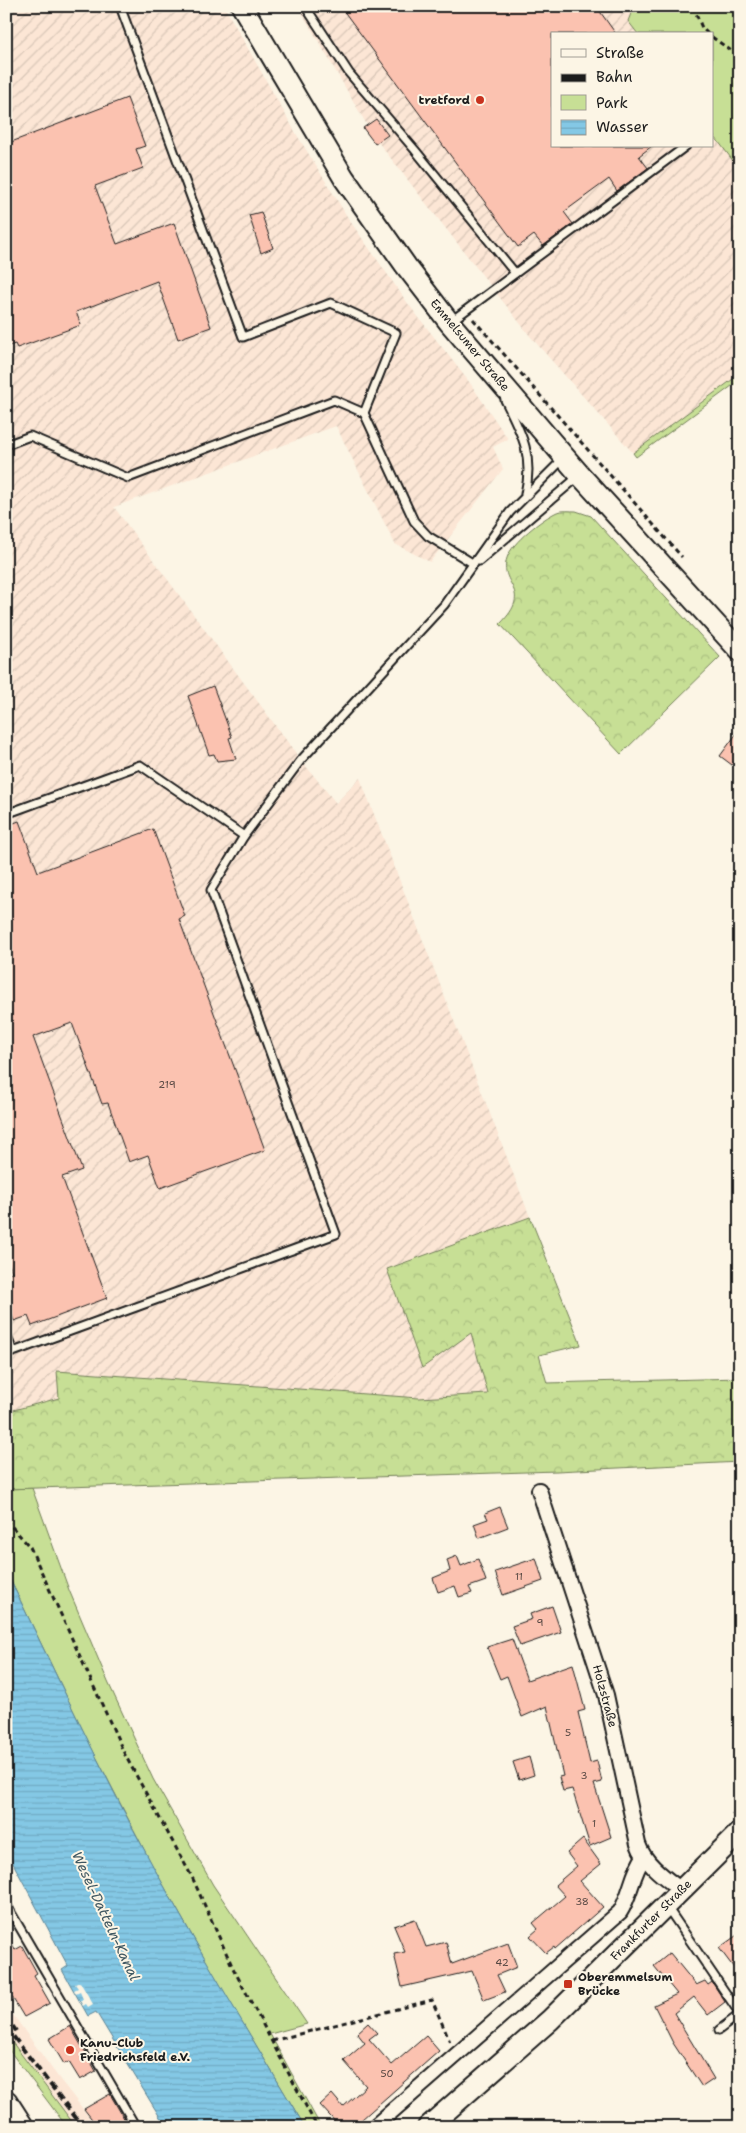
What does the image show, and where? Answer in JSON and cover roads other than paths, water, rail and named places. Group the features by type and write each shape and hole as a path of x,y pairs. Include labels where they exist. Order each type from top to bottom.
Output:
{"street":[{"name":"Emmelsumer Straße","path":"242,6 344,178 406,266 449,322 580,475 740,651"},
{"name":"Holzstraße","path":"539,1490 604,1687 638,1844 644,1857 681,1890"},
{"name":"Frankfurter Straße","path":"428,2127 550,2020 740,1832"},
{"path":"374,2127 620,1912 627,1902 640,1863 644,1857"},
{"path":"6,2100 9,2099 27,2127"}],"lane":[{"path":"120,6 243,337 331,303 396,333 364,413"},
{"path":"305,6 349,73 415,150 515,273"},
{"path":"449,322 683,148"},
{"path":"491,371 523,436 528,453 528,483 524,496"},
{"path":"6,445 30,436 128,478 334,400 364,413 414,521 428,536 474,564"},
{"path":"6,1334 13,1352 336,1234 211,890 244,836 301,760 444,605 474,564 490,538 524,496 565,457"},
{"path":"474,564 580,475"},
{"path":"6,814 140,765 244,836"},
{"path":"6,1904 136,2127"},
{"path":"666,1905 740,2014 719,2030"}],"water":[{"name":"Wesel-Datteln-Kanal","path":"6,1571 133,1830 208,1964 305,2127 166,2127 96,2012 88,2016 62,1970 68,1966 6,1850"}],"railway":[{"path":"6,2016 16,2031"},
{"path":"6,2027 83,2127"}],"place":[{"name":"tretford","path":"480,100"},
{"name":"Oberemmelsum Brücke","path":"568,1984"},
{"name":"Kanu-Club Friedrichsfeld e.V.","path":"70,2050"}]}
